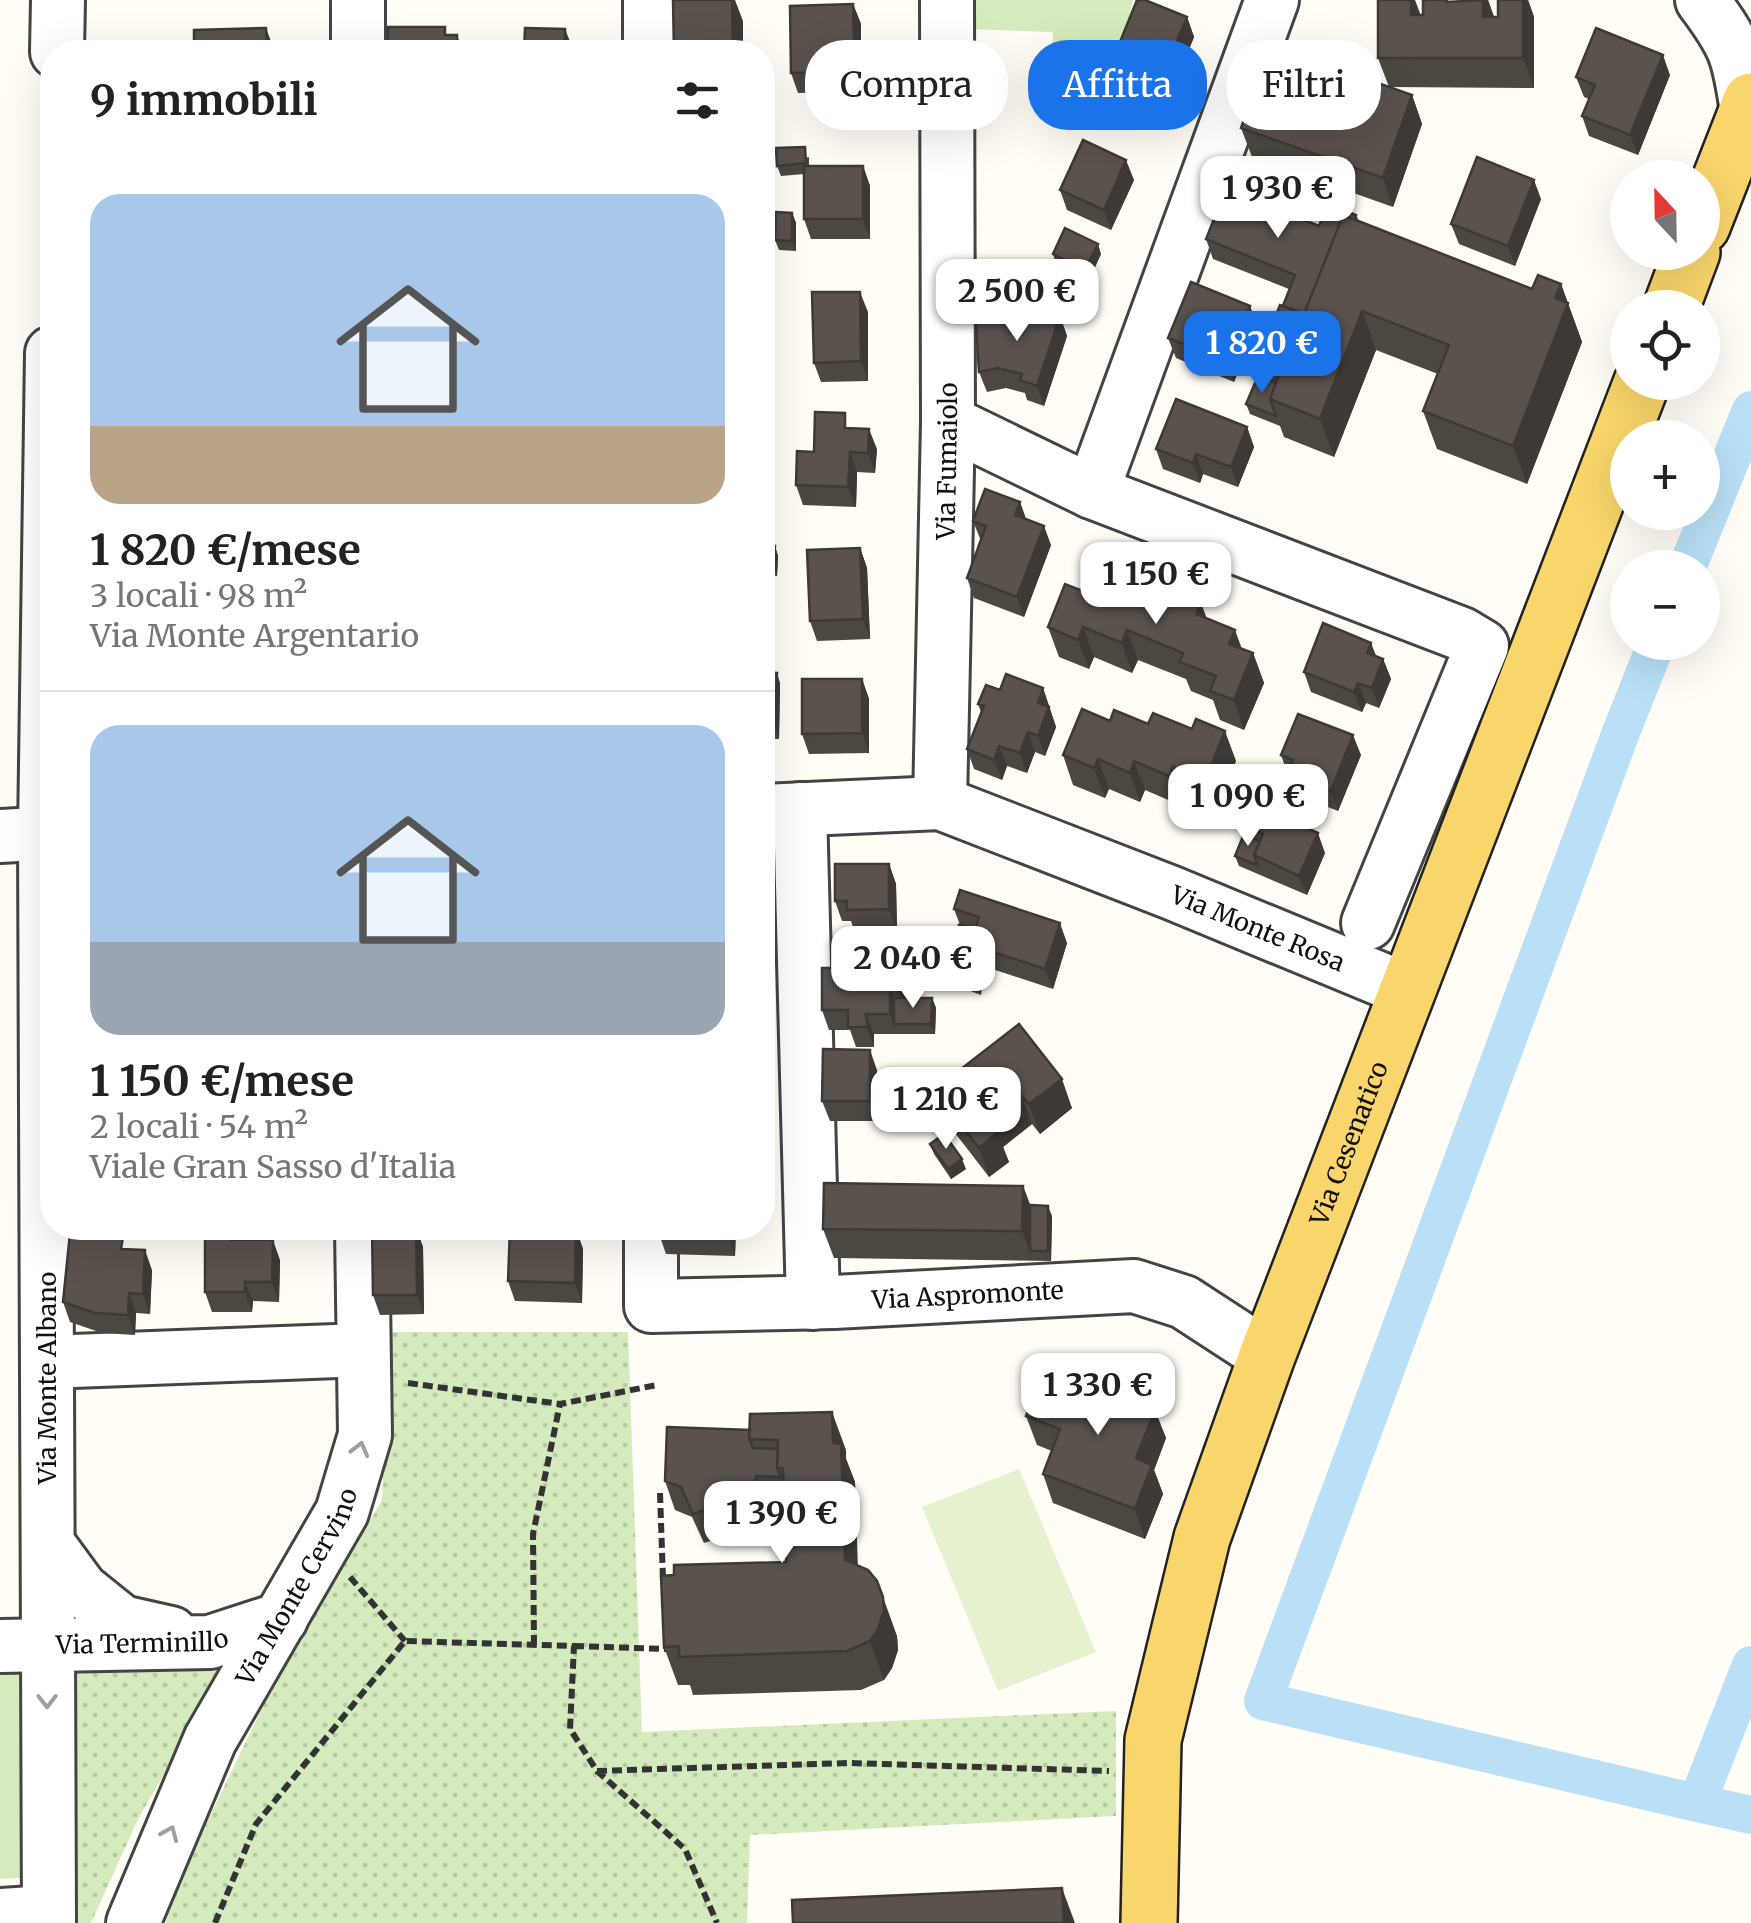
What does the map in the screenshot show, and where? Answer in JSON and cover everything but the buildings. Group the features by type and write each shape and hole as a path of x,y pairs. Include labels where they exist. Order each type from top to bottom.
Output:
{"main road":[{"path":"1720,180 1749,107"},
{"name":"Via Cesenatico","path":"1148,1923 1153,1740 1202,1538 1267,1356 1635,400"}],"street":[{"path":"57,40 58,0"},
{"path":"358,0 358,40"},
{"path":"650,0 650,40"},
{"name":"Via Fumaiolo","path":"940,803 948,422 946,0"},
{"path":"1092,492 1272,0"},
{"path":"1702,0 1729,36 1740,62 1749,107"},
{"path":"948,422 1092,492 1462,634 1482,646 1368,924"},
{"name":"Via Monte Albano","path":"40,641 32,834 40,1116"},
{"name":"Via Monte Rosa","path":"781,810 940,803 1407,990"},
{"path":"781,810 813,1302"},
{"name":"Via Monte Albano","path":"32,1917 24,1646 48,1544 44,1240"},
{"name":"Via Monte Cervino","path":"133,1923 210,1740 342,1512 365,1435 362,1240"},
{"name":"Via Aspromonte","path":"651,1240 651,1306 1134,1286 1184,1302 1267,1356"},
{"path":"47,1362 364,1366"},
{"path":"48,1544 82,1589 122,1622 210,1642"},
{"name":"Via Terminillo","path":"24,1646 210,1642 280,1619"}],"path":[{"path":"364,1366 415,1384 560,1404 657,1385"},
{"path":"534,1645 533,1534 560,1404"},
{"path":"660,1492 664,1590"},
{"path":"322,1546 405,1640 666,1649 665,1629"},
{"path":"215,1923 256,1824 405,1640"},
{"path":"574,1646 570,1730 597,1771 685,1849 717,1923"},
{"path":"597,1771 848,1764 1112,1771"}],"green space":[{"path":"960,0 1133,0 1123,40 1053,40 1053,32 961,29"},
{"path":"389,1332 628,1332 642,1732 1116,1711 1116,1816 750,1835 747,1923 166,1923 171,1897 278,1675 382,1500"},
{"path":"1019,1469 1096,1652 998,1691 922,1507"},
{"path":"233,1658 139,1817 91,1923 66,1923 59,1659"},
{"path":"31,1661 34,1877 0,1879 0,1662"}],"waterway":[{"path":"1694,550 1751,410"},
{"path":"1650,660 1263,1701 1697,1803"},
{"path":"1751,1665 1697,1803 1751,1815"}]}
